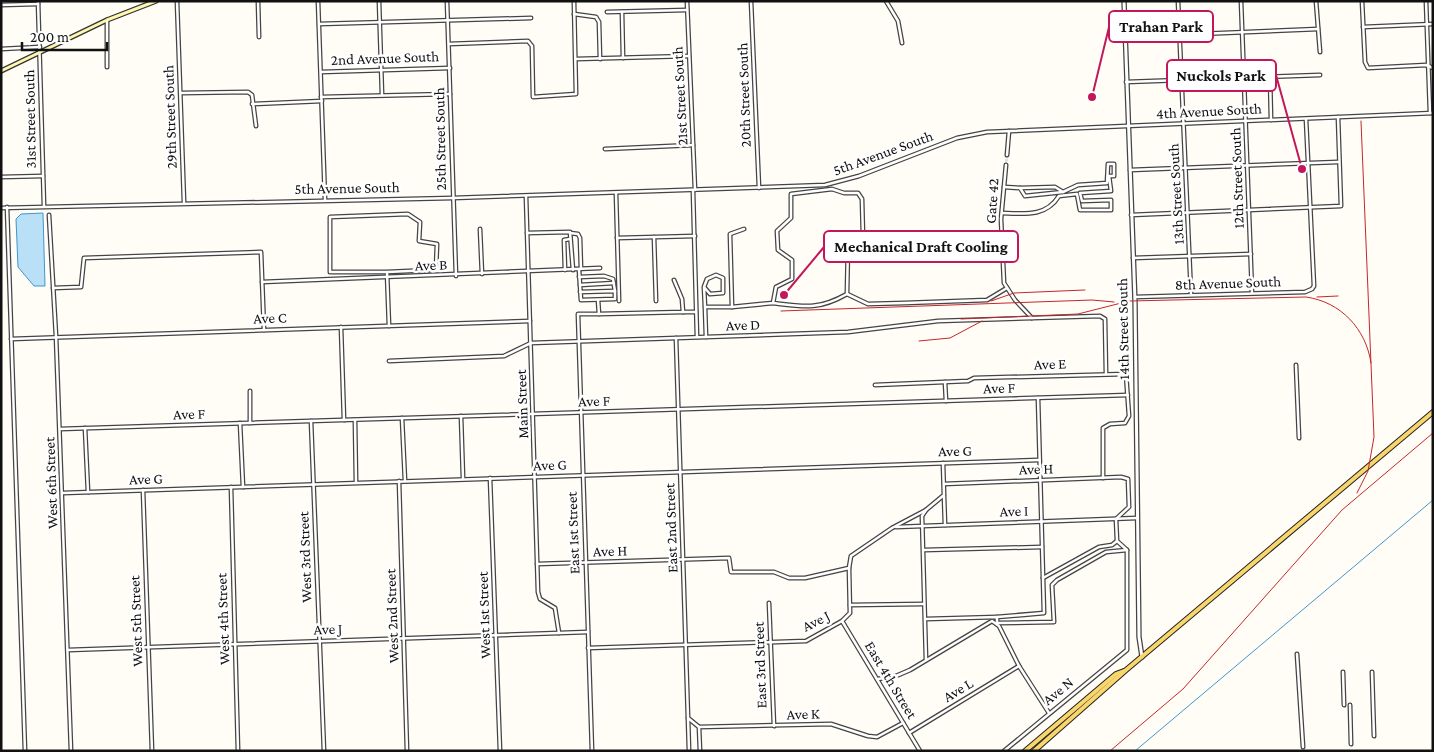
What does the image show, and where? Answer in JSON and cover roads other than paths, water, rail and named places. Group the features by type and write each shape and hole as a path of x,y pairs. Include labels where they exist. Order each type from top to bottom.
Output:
{"main road":[{"path":"1,71 40,49 156,1"},
{"path":"1034,751 1126,670 1433,412"},
{"path":"1025,751 1116,674 1126,670"}],"street":[{"name":"29th Street South","path":"177,1 184,202"},
{"path":"258,1 259,37"},
{"path":"318,1 325,200"},
{"path":"379,1 382,95"},
{"name":"25th Street South","path":"447,1 456,276"},
{"path":"574,1 576,60 689,56"},
{"name":"21st Street South","path":"687,1 694,145 697,337"},
{"name":"20th Street South","path":"751,1 759,188"},
{"path":"886,1 898,21 902,43"},
{"name":"14th Street South","path":"1124,1 1135,297 1139,637 1142,657"},
{"name":"13th Street South","path":"1178,1 1192,295"},
{"name":"12th Street South","path":"1241,1 1252,293"},
{"path":"1316,1 1320,52"},
{"path":"1362,1 1365,62 1368,68 1428,66 1433,68"},
{"path":"1426,1 1432,113"},
{"path":"1,5 38,3"},
{"name":"31st Street South","path":"38,3 44,206"},
{"path":"607,12 687,10"},
{"path":"622,12 623,58"},
{"path":"574,14 596,17 599,22 600,59"},
{"path":"319,24 531,18"},
{"path":"107,20 107,67"},
{"path":"1363,27 1433,24"},
{"path":"1125,37 1318,29"},
{"name":"2nd Avenue South","path":"449,44 528,41 532,46 533,97 576,94 576,60"},
{"path":"1,49 40,49"},
{"name":"2nd Avenue South","path":"321,72 450,68"},
{"path":"1126,82 1320,75"},
{"path":"1270,77 1271,120"},
{"path":"181,93 248,92 252,95 256,126"},
{"path":"322,97 450,94"},
{"path":"252,104 322,102"},
{"name":"4th Avenue South","path":"987,132 1432,113"},
{"path":"1131,215 1341,206 1338,162 1338,117"},
{"path":"1306,118 1310,207"},
{"path":"1007,154 1009,131"},
{"name":"5th Avenue South","path":"1,208 184,202 453,198 694,191 837,183 950,140 987,132"},
{"path":"605,149 694,145"},
{"path":"1129,170 1338,162"},
{"name":"Gate 42","path":"1006,164 1002,213 1004,283 1007,288"},
{"path":"1002,213 1048,210 1059,196 1069,194 1077,194 1080,210 1111,210 1112,200 1082,201 1080,193 1111,191 1110,176 1114,176 1114,164 1108,164 1107,183 1078,185 1063,192 1025,196 1020,188"},
{"path":"1,177 43,176"},
{"path":"1004,187 1055,187 1063,192"},
{"path":"774,304 776,287 792,279 792,260 778,250 777,231 791,218 791,194 832,190 844,193 858,193 862,199 863,237 848,246 847,294"},
{"path":"616,193 619,302"},
{"name":"Main Street","path":"526,196 540,599 555,608 559,633"},
{"path":"7,207 26,751"},
{"name":"8th Avenue South","path":"1135,297 1310,291 1314,286 1310,207"},
{"path":"408,214 420,222 419,241 437,244 436,268 430,270 386,272 330,272 330,217 408,214"},
{"name":"West 6th Street","path":"49,215 63,493 71,751"},
{"path":"480,229 482,274"},
{"path":"732,307 730,234 744,229"},
{"path":"527,233 570,232 578,234 579,277 581,300 615,299 614,279 604,276 579,277"},
{"path":"570,232 572,270"},
{"path":"617,238 695,236"},
{"path":"654,237 656,301"},
{"path":"565,270 564,240 570,239"},
{"path":"53,288 81,287 84,258 261,252 264,330"},
{"path":"1133,258 1251,254"},
{"name":"Ave B","path":"262,282 456,276 600,268"},
{"path":"386,272 389,326"},
{"path":"704,287 710,294 723,293 723,278 716,275 707,279 704,287 706,337"},
{"path":"674,280 682,299 683,312"},
{"path":"580,285 614,283"},
{"path":"847,294 868,304 987,300 1007,288 1032,318"},
{"path":"580,292 615,291"},
{"path":"705,307 774,304 828,305 847,294"},
{"path":"598,300 599,314 696,312"},
{"name":"East 1st Street","path":"592,751 578,314 599,314"},
{"name":"Ave D","path":"389,361 504,356 531,343 848,332 938,321 1100,316 1105,319 1106,374"},
{"name":"Ave C","path":"11,339 530,321"},
{"path":"341,327 344,420"},
{"name":"East 2nd Street","path":"676,338 690,751"},
{"path":"1296,365 1299,438"},
{"name":"Ave E","path":"875,385 968,381 974,378 1126,374 1128,395"},
{"path":"945,382 946,401"},
{"path":"250,391 250,423"},
{"path":"1103,478 1103,428 1110,424 1125,423 1129,416 1128,395"},
{"name":"Ave F","path":"60,429 1128,395"},
{"path":"926,619 997,617 1044,613 1038,398"},
{"path":"461,416 463,478"},
{"path":"402,418 405,480"},
{"path":"355,420 356,482"},
{"name":"West 3rd Street","path":"311,422 324,751"},
{"path":"240,424 243,487"},
{"path":"85,428 88,492"},
{"name":"Ave G","path":"63,493 1039,460"},
{"path":"943,462 945,525"},
{"name":"Ave H","path":"944,484 1121,477 1128,479 1129,507 1116,519"},
{"name":"West 1st Street","path":"490,478 500,751"},
{"name":"West 2nd Street","path":"399,481 407,751"},
{"name":"West 4th Street","path":"231,488 238,751"},
{"name":"West 5th Street","path":"142,490 152,751"},
{"path":"849,568 851,556 892,528 926,510 944,495"},
{"path":"926,510 922,516 926,660"},
{"name":"Ave I","path":"892,528 1137,518"},
{"path":"1116,519 1117,541 1127,550"},
{"path":"1043,578 1098,547 1112,545 1117,541"},
{"path":"924,550 1042,547"},
{"path":"878,679 896,676 988,622 1054,622 1052,585 1106,552 1127,550"},
{"name":"Ave N","path":"1004,751 1127,650 1127,550"},
{"name":"Ave H","path":"538,564 729,558 731,572 774,572 789,578 817,577 849,568"},
{"name":"Ave J","path":"588,648 806,641 842,621 850,613 849,568"},
{"name":"East 3rd Street","path":"769,604 774,726"},
{"path":"850,605 924,604"},
{"path":"997,617 996,623 1019,666 1049,714"},
{"name":"East 4th Street","path":"842,621 920,751"},
{"name":"Ave J","path":"68,650 588,632"},
{"path":"1298,654 1303,747"},
{"name":"Ave L","path":"909,733 1019,666"},
{"path":"1343,672 1344,705"},
{"path":"1372,672 1374,736"},
{"path":"1350,705 1351,744"},
{"path":"688,718 699,726 700,751"},
{"name":"Ave K","path":"699,726 831,724 877,737 903,723"}],"water":[{"path":"43,213 45,286 34,286 18,267 16,219 21,214"}],"waterway":[{"path":"1135,751 1433,500"}],"tunnel":[{"path":"1006,165 1007,155"}],"railway":[{"path":"1357,493 1368,471 1374,437 1361,121"},
{"path":"991,301 1014,293 1085,290"},
{"path":"1317,297 1338,296"},
{"path":"961,319 1078,314 1129,301 1306,297 1330,305 1350,319 1364,339 1371,363"},
{"path":"781,311 1092,300 1114,302"},
{"path":"919,341 950,338 982,321"},
{"path":"1110,751 1183,689 1342,510 1433,433"}],"place":[{"name":"Trahan Park","path":"1092,97"},
{"name":"Nuckols Park","path":"1302,169"},
{"name":"Mechanical Draft Cooling","path":"784,295"}]}
